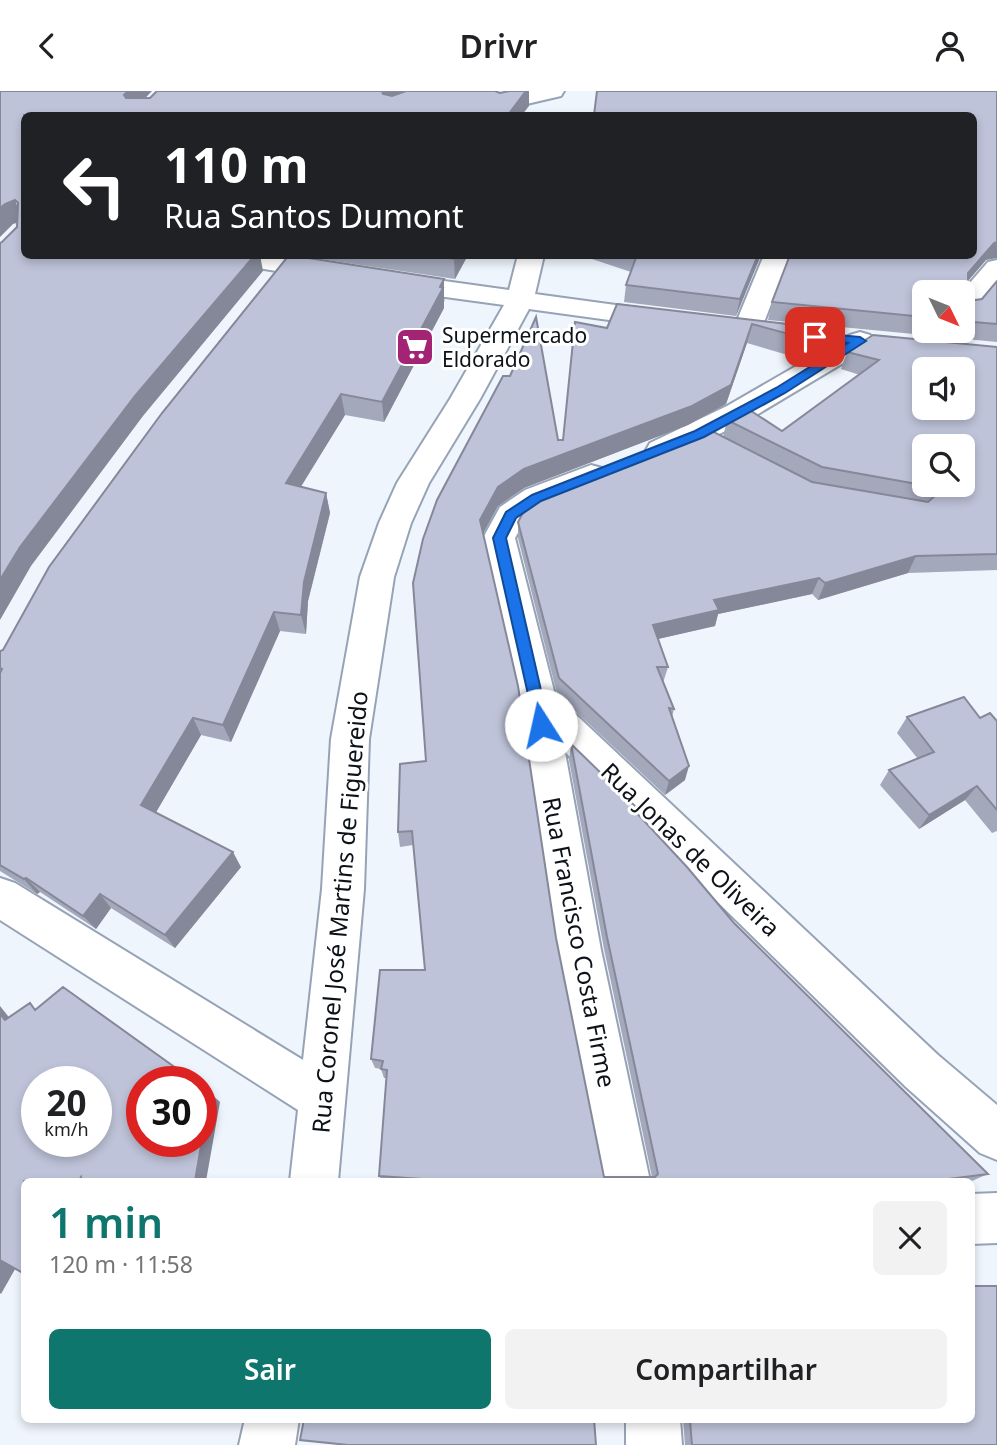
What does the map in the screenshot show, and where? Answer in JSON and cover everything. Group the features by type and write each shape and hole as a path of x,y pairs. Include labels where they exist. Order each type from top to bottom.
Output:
{"street":[{"path":"501,103 553,91"},
{"path":"244,259 283,269 362,277 520,301 734,328 775,259"},
{"name":"Rua Coronel José Martins de Figuereido","path":"314,1178 343,889 350,739 377,577 395,523 413,483 466,399 520,301 530,259"},
{"path":"975,294 997,268"},
{"path":"823,337 912,343"},
{"path":"538,702 499,538 511,515 536,498 700,434 781,391 916,343"},
{"name":"Rua Jonas de Oliveira","path":"538,702 922,1071 997,1136"},
{"name":"Rua Francisco Costa Firme","path":"538,702 579,950 625,1178"},
{"path":"0,897 323,1099"},
{"path":"975,1219 997,1218"},
{"path":"267,1445 271,1423"},
{"path":"653,1423 654,1445"}],"building":[{"path":"0,91 128,91 124,95 126,98 150,98 157,91 382,91 383,94 392,96 406,91 526,91 510,112 21,112 21,259 252,259 135,396 20,547 0,580 0,243 17,227 18,203 15,200 0,208"},
{"path":"597,91 997,91 997,242 968,273 968,280 912,280 912,316 772,302 788,259 977,259 977,112 594,112"},
{"path":"286,259 315,259 444,279 440,287 443,288 382,402 341,394 286,483 326,493 304,582 301,615 274,612 223,725 193,718 141,805 233,852 165,935 100,894 83,916 26,878 0,865 0,651 49,567 162,413"},
{"path":"636,259 756,259 740,299 626,285"},
{"path":"997,281 997,324 975,322 975,300 982,299"},
{"path":"617,304 830,329 811,340 752,324 731,385 692,406 524,469 498,487 480,520 518,686 556,938 604,1177 655,1177 658,1174 607,937 571,744 635,806 632,808 734,923 988,1174 957,1178 408,1178 379,1176 387,1070 381,1069 383,1061 371,1059 380,970 425,970 412,831 398,832 400,764 426,761 413,583 423,539 437,500 503,376 510,376 536,317 558,440 563,440 575,322 607,328"},
{"path":"873,335 912,339 912,343 997,347 997,554 916,556 825,583 819,578 714,600 719,610 653,625 668,667 657,667 674,709 669,708 689,766 669,781 559,678 518,522 526,507 549,491 708,429 812,482 928,502 934,497 975,497 975,434 912,434 912,483 822,467 727,420 748,409 782,431 879,360 847,352"},
{"path":"964,697 980,718 990,713 997,721 997,810 977,786 929,815 889,770 934,752 907,717"},
{"path":"63,987 173,1066 126,1066 126,1157 199,1157 196,1178 21,1178 21,1272 0,1260 0,1014 5,1020 30,1003 35,1010"},
{"path":"975,1286 997,1286 997,1445 692,1445 690,1423 975,1423"},
{"path":"303,1423 594,1423 596,1445 348,1445 300,1440"}],"place":[{"name":"Supermercado Eldorado","path":"415,347"}],"route":[{"path":"541,725 538,702 499,538 511,515 536,498 700,434 781,391 860,341 815,337"}]}
